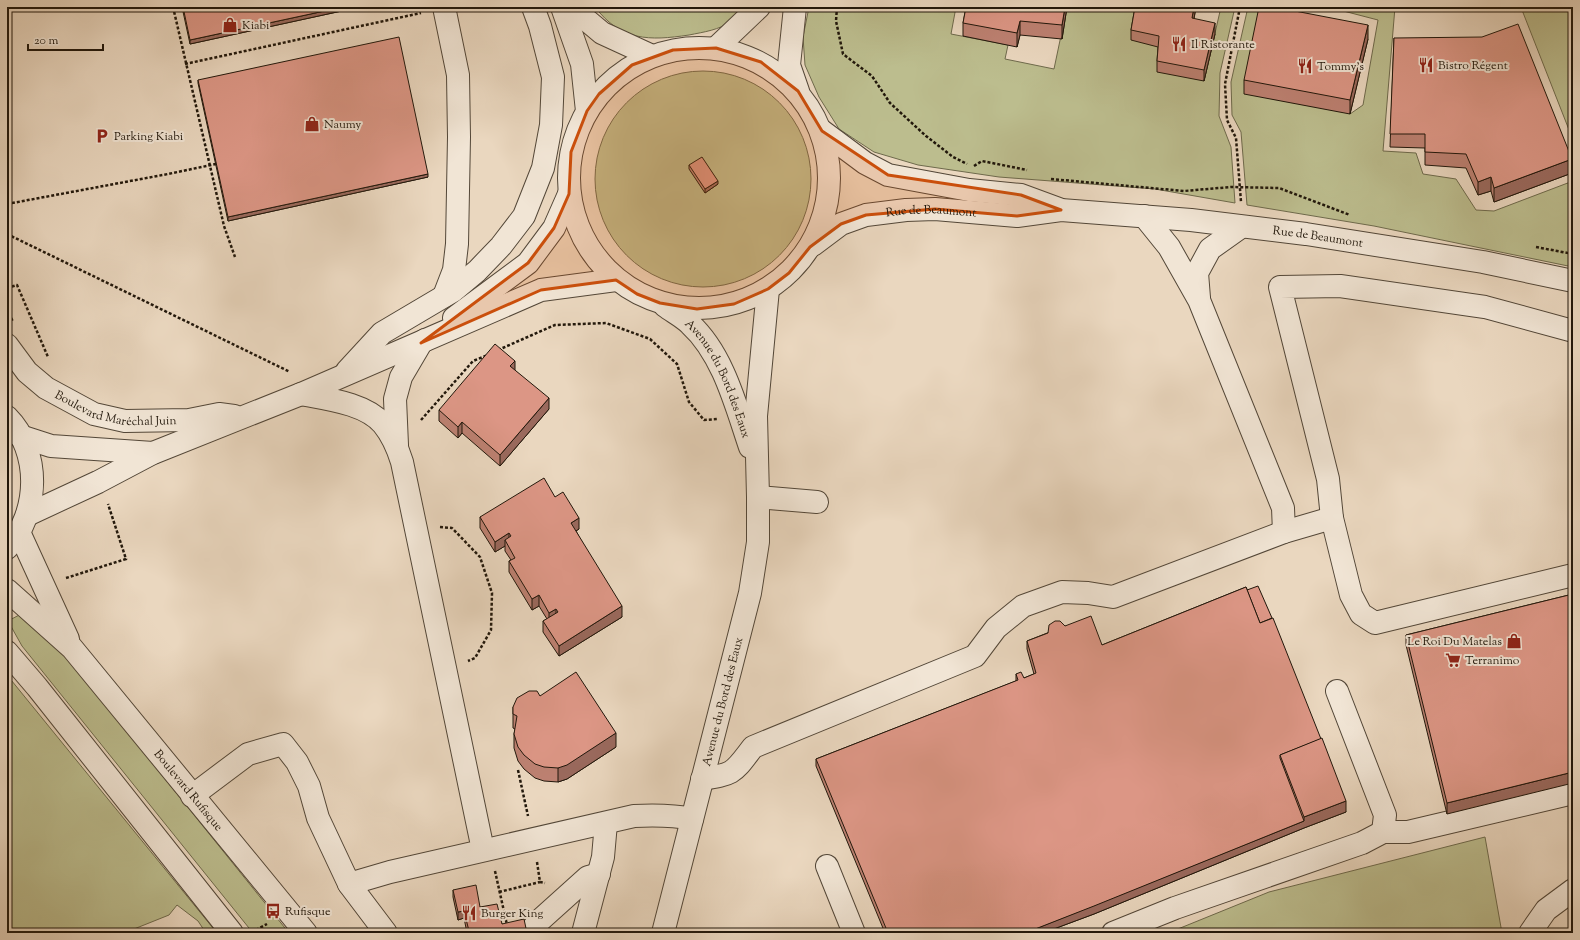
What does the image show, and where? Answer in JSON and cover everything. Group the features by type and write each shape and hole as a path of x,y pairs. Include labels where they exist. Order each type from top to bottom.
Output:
{"street":[{"path":"444,296 454,270 457,244 459,137 458,75 445,7"},
{"path":"342,376 382,333 444,296 477,271 501,246 524,216 544,168 551,124 552,77 540,26 533,7"},
{"path":"562,7 582,64 587,112"},
{"path":"572,7 602,33 652,56"},
{"path":"716,48 759,7"},
{"path":"795,7 790,65 798,91"},
{"path":"695,47 716,48 739,53 761,62 780,75 798,91 812,110 822,132 829,161 830,191 823,220 810,247 789,273 768,289 734,304 697,309 660,303 637,294 616,280 599,262 585,241 575,219 569,194 571,152 587,112 599,94 615,78 632,65 652,56 673,50 695,47"},
{"name":"Rue de Beaumont","path":"822,132 866,163 888,175 969,190 1022,195 1061,210"},
{"path":"397,447 395,399 401,377 421,343 528,263 554,228 569,194"},
{"name":"Rue de Beaumont","path":"810,247 841,224 866,215 906,210 935,209 1017,216 1061,210 1144,216 1306,234 1483,262 1573,281"},
{"path":"1144,216 1169,247 1199,300 1284,508 1284,532"},
{"path":"1199,300 1197,272 1210,250 1241,227"},
{"path":"18,532 98,482 153,453 301,394 541,290 616,280"},
{"path":"1573,331 1478,306 1340,286 1280,287 1328,480 1332,518 1351,595 1361,614 1375,622 1573,575"},
{"name":"Avenue du Bord des Eaux","path":"663,933 750,593 758,542 756,416 768,289"},
{"name":"Avenue du Bord des Eaux","path":"660,303 690,324 710,347 727,382 757,468"},
{"name":"Boulevard Maréchal Juin","path":"7,345 27,372 46,388 94,414 125,421 190,420 219,414 246,417"},
{"path":"301,394 343,402 364,411 383,424 397,447 402,462 414,525 486,850"},
{"path":"7,416 20,436 29,457 33,480 31,498 18,532"},
{"path":"20,436 51,446 153,453"},
{"path":"758,497 817,502"},
{"path":"702,779 727,776 737,768 753,747 975,656 996,628 1023,606 1062,592 1088,593 1113,597 1284,532 1332,518"},
{"name":"Boulevard Rufisque","path":"18,532 72,648"},
{"name":"Boulevard Rufisque","path":"7,590 72,648 306,933"},
{"path":"8,650 232,933"},
{"path":"1337,691 1385,815 1383,832"},
{"path":"192,796 248,754 283,744 297,762 309,786 318,818 349,884 388,930"},
{"path":"1113,933 1175,908 1362,843 1383,832 1408,832 1573,793"},
{"path":"349,884 390,872 634,816 659,815 692,819"},
{"path":"583,933 603,857 606,823"},
{"path":"827,866 854,933"},
{"path":"533,933 533,928 538,922 588,877 599,874"},
{"path":"1530,933 1546,910 1573,890"}],"path":[{"path":"172,7 224,226 235,257"},
{"path":"185,64 445,7"},
{"path":"837,7 836,21 843,54 872,76 890,103 926,136 953,157 973,167 982,161 1029,171"},
{"path":"1240,7 1225,84 1227,120 1236,138 1240,187 1241,227"},
{"path":"7,204 216,164"},
{"path":"1044,176 1051,179 1184,191 1240,187 1279,188 1352,216"},
{"path":"7,234 290,370 301,394"},
{"path":"1530,246 1573,254"},
{"path":"7,309 14,324"},
{"path":"420,421 473,361 555,324 606,323 650,340 677,364 690,402 704,420 723,419"},
{"path":"414,525 452,528 480,556 492,593 491,630 475,658 445,668"},
{"path":"486,850 500,892 508,929"},
{"path":"500,892 540,882"}],"highlighted area":[{"path":"716,48 761,62 798,91 822,131 888,175 1021,195 1061,210 1017,216 935,209 866,215 841,224 810,247 789,273 768,289 734,304 697,309 660,303 637,294 616,280 541,290 421,343 528,263 554,228 569,194 571,152 587,111 599,94 632,65 673,50"}],"green space":[{"path":"595,7 748,7 732,21 717,29 675,37 649,38 637,36 615,27"},
{"path":"809,7 956,7 951,34 1008,45 1005,59 1054,69 1067,7 1137,7 1159,47 1204,81 1221,7 1235,7 1220,73 1219,116 1231,147 1235,203 1155,189 999,177 918,165 874,152 839,129 819,97 805,65 803,37"},
{"path":"1248,7 1262,7 1350,114 1363,105 1378,20 1328,7 1395,7 1383,151 1416,153 1423,174 1456,179 1476,210 1494,211 1573,181 1573,267 1374,226 1247,205 1241,132 1232,115 1231,82"},
{"path":"1540,7 1573,7 1573,140 1522,10"},
{"path":"692,71 714,71 734,75 744,79 763,89 780,102 793,119 803,138 807,148 811,168 811,190 807,210 803,220 793,239 780,256 763,269 734,283 714,287 692,287 672,283 652,274 634,263 619,248 608,230 599,210 595,190 595,168 599,148 608,128 619,110 634,95 652,84 672,75"},
{"path":"21,614 58,646 289,933 253,933 22,646 8,621"},
{"path":"7,675 217,933 206,933 198,921 177,905 169,915 124,933 7,933"},
{"path":"1485,837 1502,933 1168,933 1269,892"}],"building":[{"name":"Kiabi","path":"183,7 343,7 190,40"},
{"path":"966,7 1065,7 1062,25 1020,21 1017,33 963,23"},
{"name":"Il Ristorante","path":"1135,7 1194,7 1192,18 1215,23 1204,70 1157,61 1159,36 1131,30"},
{"name":"Tommy's","path":"1259,7 1274,7 1368,25 1350,100 1244,80"},
{"path":"1518,24 1572,159 1494,188 1491,177 1478,182 1466,154 1425,152 1425,134 1390,134 1394,38 1482,37"},
{"name":"Naumy","path":"399,37 428,174 228,217 198,80"},
{"path":"702,157 718,181 705,189 689,165"},
{"path":"495,344 515,361 510,366 549,398 500,455 462,422 458,427 439,410"},
{"path":"544,478 555,497 563,492 579,518 571,523 622,606 559,646 543,621 558,612 556,609 549,613 539,595 532,599 509,561 515,558 505,540 511,536 509,533 495,542 480,517"},
{"path":"1258,586 1272,618 1260,623 1247,590"},
{"path":"1246,587 1260,623 1273,618 1321,739 1280,755 1304,821 1025,933 888,933 816,759 1018,680 1016,674 1021,672 1024,678 1036,673 1027,641 1048,633 1049,625 1055,621 1060,621 1065,626 1091,616 1102,645"},
{"path":"1573,594 1573,772 1447,803 1406,635"},
{"path":"576,672 616,733 567,765 558,768 544,767 535,764 524,755 518,747 514,734 517,716 513,714 513,707 517,698 529,691 537,691 540,696"},
{"path":"1322,738 1346,801 1304,817 1280,755"},
{"name":"Burger King","path":"476,885 480,907 497,904 502,924 524,919 527,933 475,933 474,930 469,931 464,911 458,912 453,890"}],"place":[{"name":"Kiabi","path":"230,25"},
{"name":"Il Ristorante","path":"1179,44"},
{"name":"Bistro Régent","path":"1426,65"},
{"name":"Tommy's","path":"1305,66"},
{"name":"Naumy","path":"312,124"},
{"name":"Parking Kiabi","path":"102,136"},
{"name":"Le Roi Du Matelas","path":"1514,641"},
{"name":"Terranimo","path":"1453,660"},
{"name":"Rufisque","path":"273,911"},
{"name":"Burger King","path":"469,913"}]}
